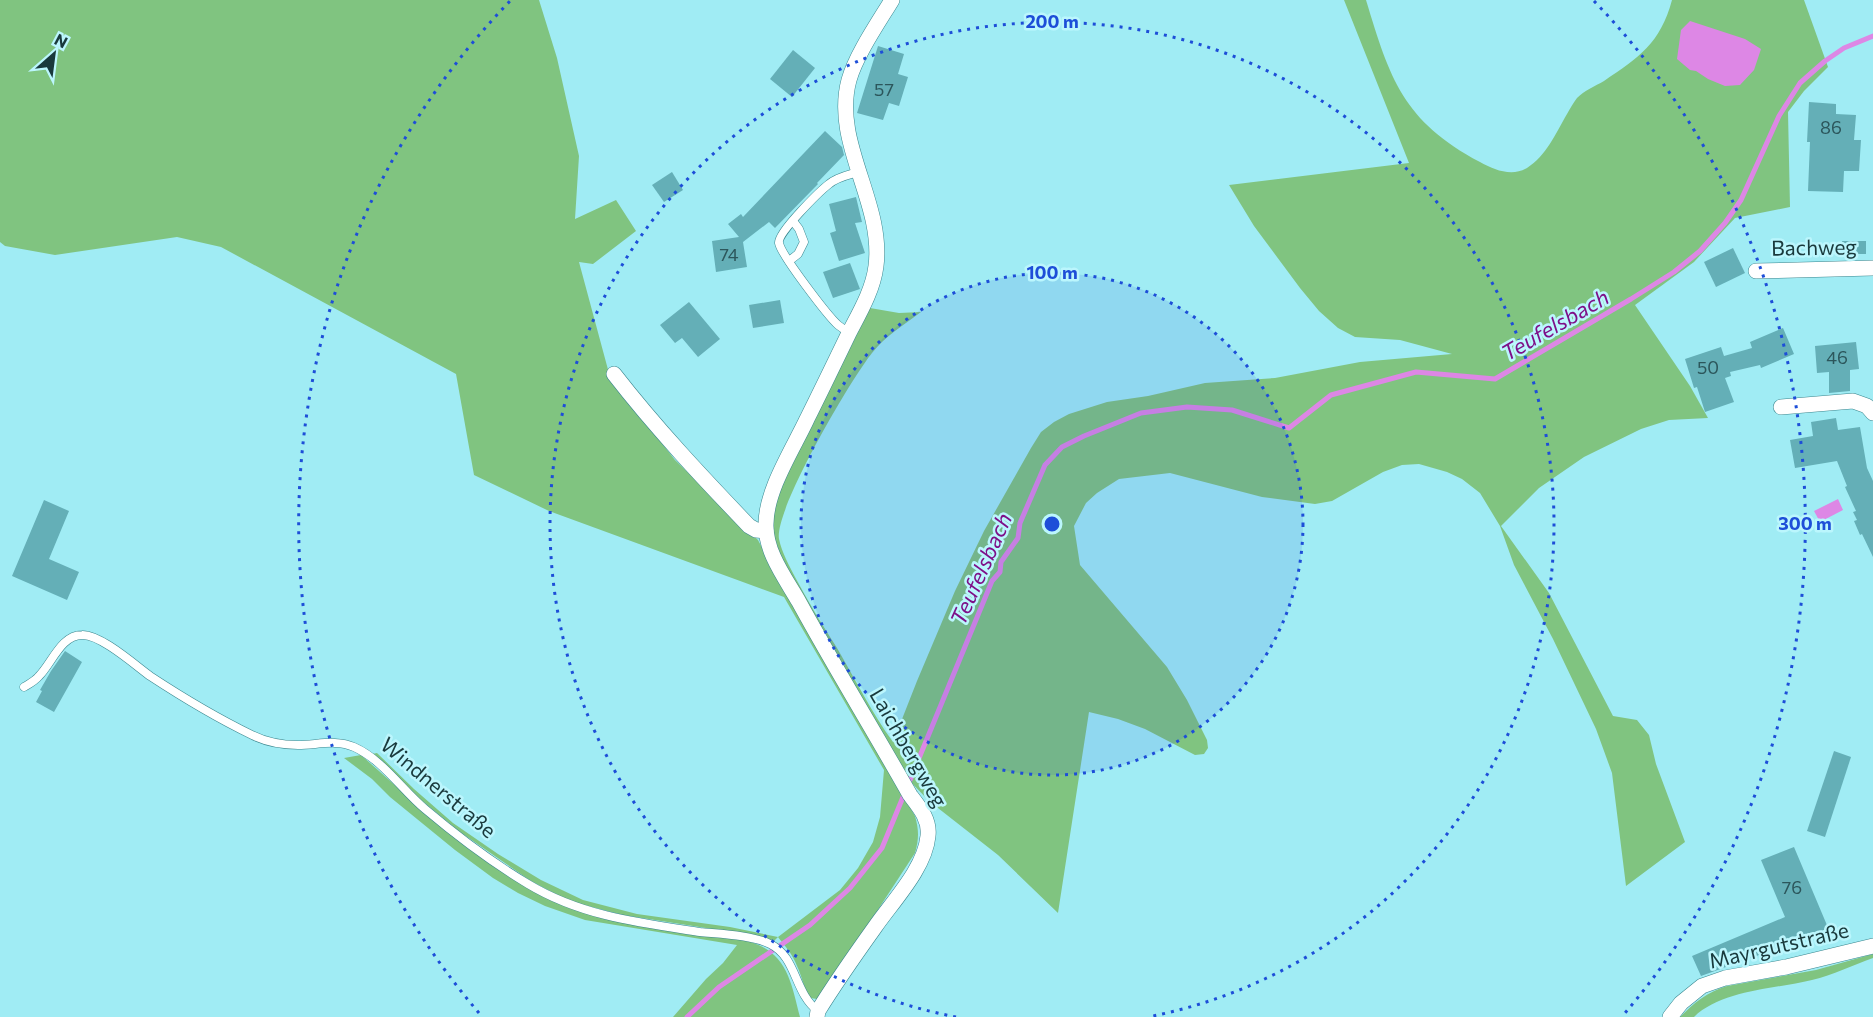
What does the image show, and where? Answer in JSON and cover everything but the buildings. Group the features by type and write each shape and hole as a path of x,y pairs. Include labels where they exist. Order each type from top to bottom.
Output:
{"street":[{"name":"Laichbergweg","path":"817,1014 840,977 921,862 928,837 925,816 910,795 811,625 774,558 766,531 767,513 776,483 872,286 877,253 874,218 858,172 847,119 847,88 856,63 892,0"},
{"name":"Bachweg","path":"1756,271 1873,268"},
{"path":"614,374 675,449 749,526 756,530 766,531"},
{"path":"1781,406 1853,401 1867,406 1873,413"},
{"name":"Mayrgutstraße","path":"1670,1017 1702,986 1725,978 1786,967 1873,945"}],"lane":[{"path":"849,333 829,316 789,261 779,243 780,237 793,220 829,183 858,172"},
{"path":"789,261 798,254 804,242 793,220"},
{"name":"Windnerstraße","path":"24,687 39,677 67,640 78,635 89,636 123,655 181,694 254,736 277,743 298,745 328,742 354,747 383,769 424,809 528,884 551,897 578,908 615,918 768,942 783,952 806,1000 817,1014"}],"green space":[{"path":"0,0 539,0 557,58 579,156 575,219 616,200 636,231 593,264 579,262 610,377 675,460 758,540 784,590 915,816 918,834 915,853 817,999 810,998 793,958 778,937 840,890 858,868 873,842 880,817 884,770 784,597 549,511 474,475 456,374 221,247 177,237 55,255 5,246 0,242"},
{"path":"1344,0 1366,0 1392,75 1416,114 1454,147 1497,170 1515,172 1527,168 1540,157 1577,98 1628,64 1647,48 1661,28 1672,0 1804,0 1828,67 1804,91 1788,112 1790,207 1735,218 1694,262 1635,305 1690,386 1708,418 1669,420 1641,429 1584,457 1539,488 1501,526 1549,593 1613,716 1637,720 1649,735 1656,764 1685,842 1626,886 1612,773 1596,729 1514,565 1500,526 1480,493 1462,479 1419,464 1402,465 1383,472 1332,501 1315,504 1262,497 1170,473 1119,479 1086,503 1074,526 1080,565 1167,667 1187,700 1207,740 1208,748 1204,754 1195,755 1145,729 1089,712 1058,913 998,855 929,801 906,777 778,555 771,519 779,488 870,308 899,313 921,312 877,347 848,389 788,501 779,539 786,559 805,595 893,742 955,591 984,531 1041,432 1054,422 1069,414 1107,402 1148,396 1205,383 1275,378 1360,362 1452,354 1400,340 1355,337 1338,328 1319,311 1300,288 1254,226 1229,185 1409,163"},
{"path":"377,753 453,823 541,880 583,900 637,914 730,927 778,937 774,941 757,936 623,915 569,901 531,881 460,832 421,800 372,754"},
{"path":"361,755 406,795 554,901 604,919 747,941 771,952 779,960 790,980 800,1017 673,1017 737,945 585,920 545,906 518,893 455,850 344,758"},
{"path":"1873,954 1873,958 1828,975 1734,996 1719,1001 1694,1017 1680,1017 1701,998 1727,986 1816,970"}],"shaded area":[{"path":"1690,21 1745,39 1761,49 1754,70 1740,85 1725,86 1708,79 1690,70 1677,59 1681,30"},
{"path":"1838,499 1843,510 1820,522 1814,511"}],"waterway":[{"name":"Teufelsbach","path":"687,1017 719,987 810,925 850,888 882,848 992,581 1000,572 1001,562 1018,538 1020,523 1045,465 1062,447 1141,413 1187,407 1232,410 1289,428 1331,395 1416,372 1495,379 1631,299 1674,272 1700,251 1725,223 1741,200 1779,116 1800,83 1844,48 1873,36"}]}
